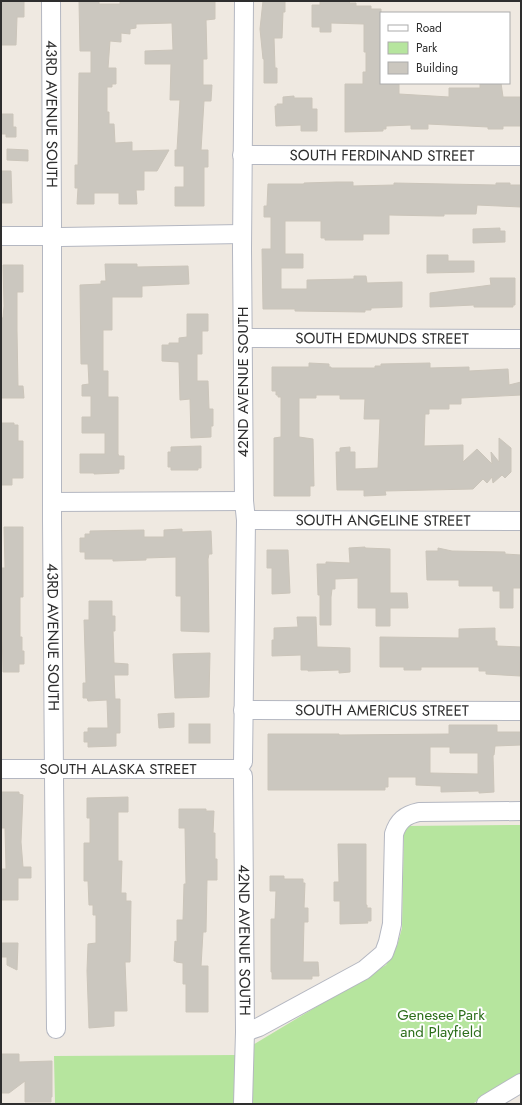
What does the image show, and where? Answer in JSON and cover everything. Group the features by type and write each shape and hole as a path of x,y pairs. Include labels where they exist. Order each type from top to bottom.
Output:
{"street":[{"name":"43RD AVENUE SOUTH","path":"51,1 52,502 56,1029"},
{"name":"42ND AVENUE SOUTH","path":"243,1104 245,1032 241,769 246,520 244,501 242,234 244,1"},
{"name":"SOUTH FERDINAND STREET","path":"242,155 521,156"},
{"path":"1,236 242,234"},
{"name":"SOUTH EDMUNDS STREET","path":"243,338 521,339"},
{"path":"52,502 244,501"},
{"name":"SOUTH ANGELINE STREET","path":"246,520 521,521"},
{"name":"SOUTH AMERICUS STREET","path":"243,710 521,711"},
{"name":"SOUTH ALASKA STREET","path":"1,769 241,769"},
{"path":"245,1032 259,1027 364,970 384,953 392,924 394,834 397,825 402,819 410,814 419,812 521,811"},
{"path":"486,1104 521,1083"}],"green space":[{"name":"Genesee Park and Playfield","path":"521,825 521,1076 472,1104 55,1104 54,1056 236,1055 386,965 397,946 402,928 404,826"}],"building":[{"path":"1,1 24,1 24,17 17,17 16,45 1,45"},
{"path":"79,1 99,1 99,4 120,4 120,1 215,2 215,19 206,20 207,59 203,59 203,85 212,85 211,101 204,101 201,150 208,150 208,167 204,167 204,206 175,206 175,187 184,187 184,166 175,166 175,150 177,150 180,100 170,100 171,64 145,64 145,51 173,50 172,23 136,24 136,28 130,29 130,34 121,33 121,42 110,41 108,68 116,68 116,84 112,84 112,87 107,87 107,112 109,112 109,124 114,124 115,143 132,142 132,151 169,150 157,171 144,171 144,190 136,190 137,204 119,204 119,193 94,193 94,204 77,204 78,188 75,188 75,165 78,165 79,73 91,73 91,51 80,51"},
{"path":"263,1 285,1 282,38 274,38 277,83 264,83 264,59 260,29"},
{"path":"320,1 348,1 350,3 356,3 356,6 371,6 371,9 381,9 380,84 399,84 399,94 449,97 449,88 480,88 480,84 501,84 503,97 521,97 521,126 503,126 503,129 488,129 488,127 428,124 428,129 411,129 411,125 386,126 386,129 383,129 383,131 345,132 345,84 363,84 363,72 366,72 364,24 331,23 331,32 320,32 320,27 312,27 312,5 320,5"},
{"path":"294,96 294,98 312,98 312,109 317,109 317,131 301,131 301,125 276,126 275,106 277,106 277,104 283,104 283,97"},
{"path":"1,114 13,114 13,127 16,127 16,137 6,137 6,134 1,134"},
{"path":"7,149 28,150 28,161 7,160"},
{"path":"1,171 11,171 12,203 1,203"},
{"path":"353,182 353,186 394,185 394,183 496,185 496,183 510,183 510,185 521,185 521,207 477,205 476,214 444,214 444,216 389,215 389,234 363,234 363,240 325,240 325,238 321,238 321,221 285,221 285,254 303,254 303,268 281,268 281,289 307,289 307,280 354,279 354,276 366,276 367,283 402,282 402,307 371,308 371,310 365,310 365,312 263,309 262,249 271,249 271,217 264,217 264,206 267,206 268,184"},
{"path":"500,228 500,231 505,231 505,242 473,243 473,229"},
{"path":"427,255 448,255 448,261 474,261 474,272 427,273"},
{"path":"105,264 137,264 137,267 188,266 189,284 142,286 142,297 112,297 112,330 103,330 103,371 108,371 108,397 118,397 118,454 119,456 124,456 124,469 119,469 119,473 80,473 80,454 105,454 105,433 82,433 82,417 91,417 91,396 82,396 82,385 89,384 88,364 81,364 80,285 101,284 101,281 106,281"},
{"path":"3,265 23,265 23,292 17,292 17,331 18,386 23,386 24,398 1,398 1,318 3,318 4,306"},
{"path":"490,278 515,278 515,305 513,305 513,307 474,307 474,305 430,307 430,293 491,285"},
{"path":"187,314 208,314 208,331 202,331 202,354 197,354 197,381 208,381 209,409 213,409 213,426 211,426 211,437 191,438 190,399 180,400 179,362 162,361 162,345 179,343 179,338 187,337"},
{"path":"309,363 329,364 329,367 331,368 375,368 375,366 381,366 381,364 430,363 430,368 469,367 469,371 508,369 509,385 521,382 521,395 461,398 461,404 449,404 449,409 429,409 429,414 425,414 424,446 463,445 463,462 477,449 492,464 491,452 499,462 499,438 511,448 511,472 505,478 502,475 493,483 492,477 487,483 483,479 473,489 385,491 386,495 364,496 364,490 337,490 336,452 340,452 340,448 350,447 350,452 355,452 355,469 378,468 380,419 364,419 365,399 340,399 340,395 316,395 316,398 299,398 299,437 313,439 314,486 310,486 310,496 274,496 274,438 281,437 281,397 276,395 276,391 272,391 272,367 309,367"},
{"path":"1,423 14,423 14,425 18,425 18,441 23,441 23,478 12,478 12,485 1,485"},
{"path":"201,446 201,468 198,468 198,470 171,470 171,467 168,467 168,452 171,452 171,447"},
{"path":"4,527 23,527 23,597 20,597 20,637 22,637 24,664 19,664 19,672 3,672 1,581 2,568 5,568"},
{"path":"182,529 182,532 211,531 212,554 209,554 208,559 209,632 181,631 181,596 176,596 176,557 113,561 113,559 85,559 85,552 80,552 80,538 85,538 85,534 90,534 90,531 144,530 144,537 164,537 164,530"},
{"path":"365,547 390,549 390,593 407,593 408,608 390,608 390,626 376,626 376,608 358,608 358,578 335,579 335,589 332,589 331,597 331,625 320,625 320,595 318,595 317,564 326,564 326,562 350,563 349,548"},
{"path":"438,548 452,551 505,552 505,554 521,555 521,588 513,588 513,608 500,608 500,591 493,591 493,586 459,586 459,580 427,580 426,551 438,551"},
{"path":"267,550 288,550 290,593 272,594 272,568 267,568"},
{"path":"89,601 112,601 112,616 115,616 115,631 113,631 114,663 128,664 128,675 114,675 115,699 120,699 120,733 116,733 116,746 88,747 88,742 84,742 84,732 88,732 88,728 108,728 107,700 88,701 87,698 83,698 83,683 86,683 84,620 89,620"},
{"path":"297,617 316,617 317,647 350,648 350,672 339,673 339,670 301,670 301,655 272,656 274,628 298,627"},
{"path":"495,628 495,641 497,641 497,646 521,647 520,676 486,674 486,671 479,671 479,667 421,667 421,670 404,670 404,667 380,667 380,637 459,638 459,629"},
{"path":"210,653 209,697 175,698 173,654"},
{"path":"174,713 174,727 159,728 158,714"},
{"path":"189,724 210,724 210,743 189,743"},
{"path":"449,725 497,725 497,732 521,732 521,745 495,746 493,755 494,792 441,792 441,786 416,785 416,777 388,777 388,787 385,787 385,790 268,790 268,734 449,734","holes":["430,747 450,747 450,753 478,753 478,774 430,773"]},
{"path":"1,792 19,792 19,794 23,795 21,842 23,867 31,867 31,878 18,878 18,900 1,900 1,869 6,869 5,828 1,828"},
{"path":"128,797 128,812 118,812 118,861 122,861 121,893 126,893 126,901 131,901 130,962 125,962 127,1011 114,1011 114,1026 89,1028 87,971 88,944 96,943 96,915 93,915 93,905 89,905 88,881 84,881 84,843 90,843 90,818 87,818 87,798"},
{"path":"179,809 206,809 206,811 214,811 213,833 215,833 217,880 207,880 206,932 203,932 201,966 208,966 208,1012 186,1012 186,984 183,984 183,963 174,961 175,941 177,942 177,920 183,920 184,884 186,884 185,828 179,828"},
{"path":"338,844 366,844 366,905 367,908 371,908 371,921 367,921 368,923 340,924 340,901 334,901 334,882 339,882"},
{"path":"270,876 284,876 284,879 303,879 303,883 305,883 304,908 308,908 308,922 304,922 303,962 318,962 319,976 312,976 312,979 272,979 271,919 275,919 276,891 270,891"},
{"path":"1,943 18,943 17,970 7,965 7,957 1,957"},
{"path":"1,1054 19,1054 19,1062 52,1061 51,1102 25,1102 25,1081 9,1093 1,1093"}]}
